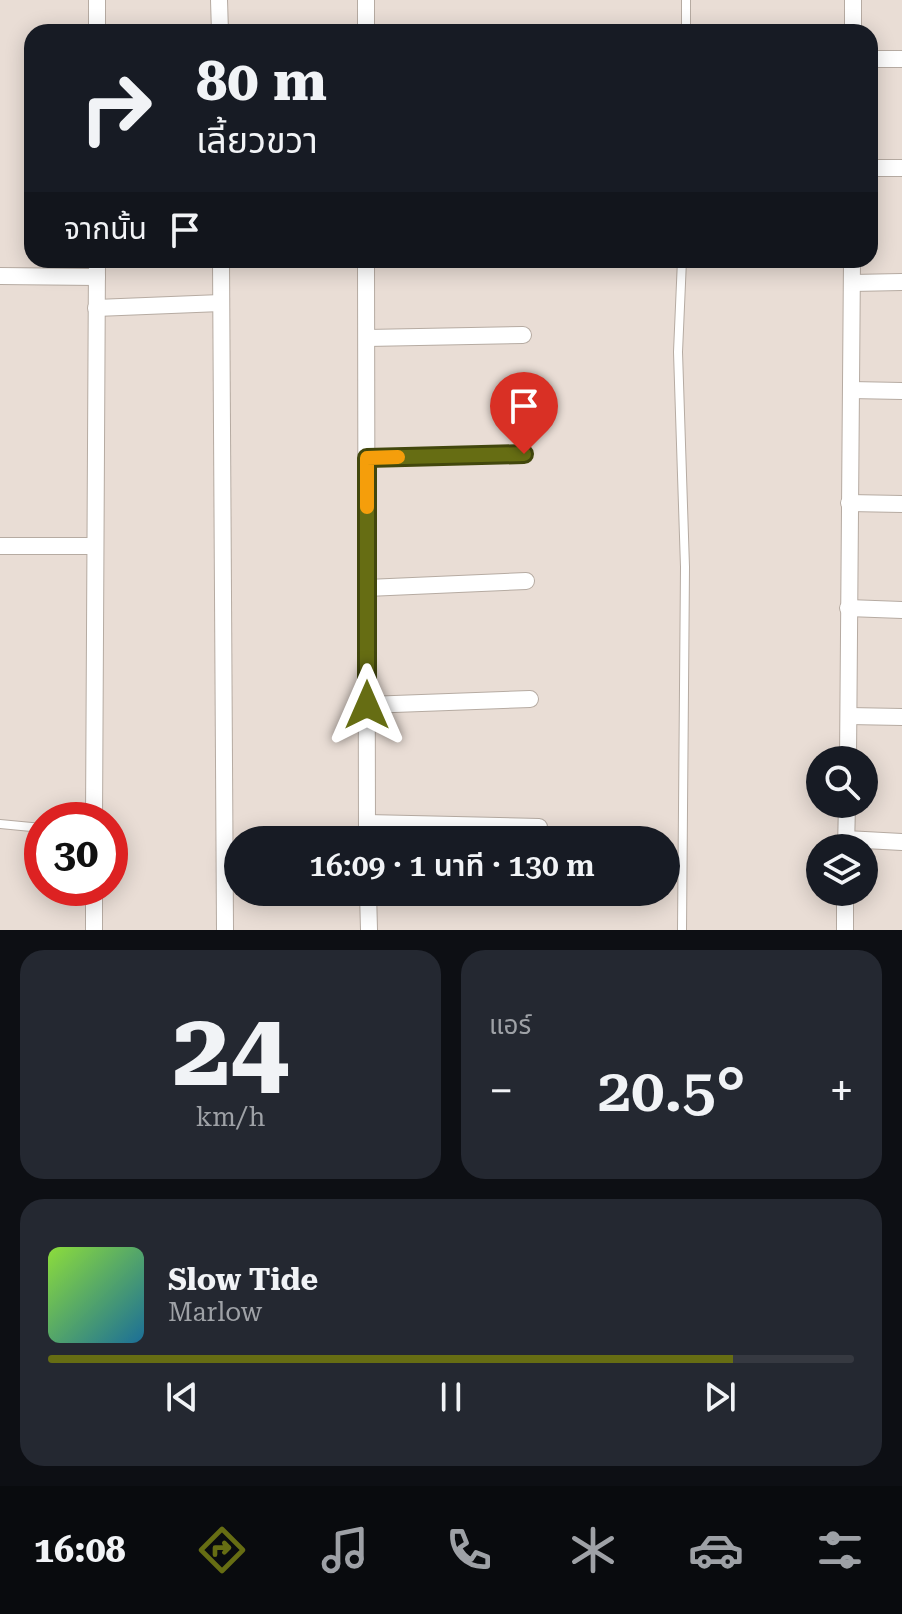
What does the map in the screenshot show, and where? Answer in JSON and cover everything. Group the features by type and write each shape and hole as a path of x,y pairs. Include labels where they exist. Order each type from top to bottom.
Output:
{"street":[{"path":"97,0 97,24"},
{"path":"219,0 220,24"},
{"path":"366,0 366,24"},
{"path":"853,0 853,24"},
{"path":"878,59 902,59"},
{"path":"878,168 902,168"},
{"path":"0,276 97,268 94,802"},
{"path":"221,268 225,930"},
{"path":"366,268 367,826"},
{"path":"848,746 852,268"},
{"path":"852,283 902,282"},
{"path":"96,308 221,303"},
{"path":"367,338 523,335"},
{"path":"851,390 902,391"},
{"path":"367,458 524,454"},
{"path":"849,503 902,504"},
{"path":"0,546 95,546"},
{"path":"367,588 526,581"},
{"path":"848,608 902,610"},
{"path":"367,705 530,699"},
{"path":"849,716 902,717"},
{"path":"878,843 902,842"},
{"path":"94,906 94,930"},
{"path":"369,906 370,929"},
{"path":"845,906 845,930"}],"lane":[{"path":"686,0 686,24"},
{"path":"682,268 678,352 685,567 682,930"},
{"path":"0,824 24,826"}],"slow traffic":[{"path":"367,507 367,458 398,457"}],"route":[{"path":"367,705 367,458 524,454"}]}
